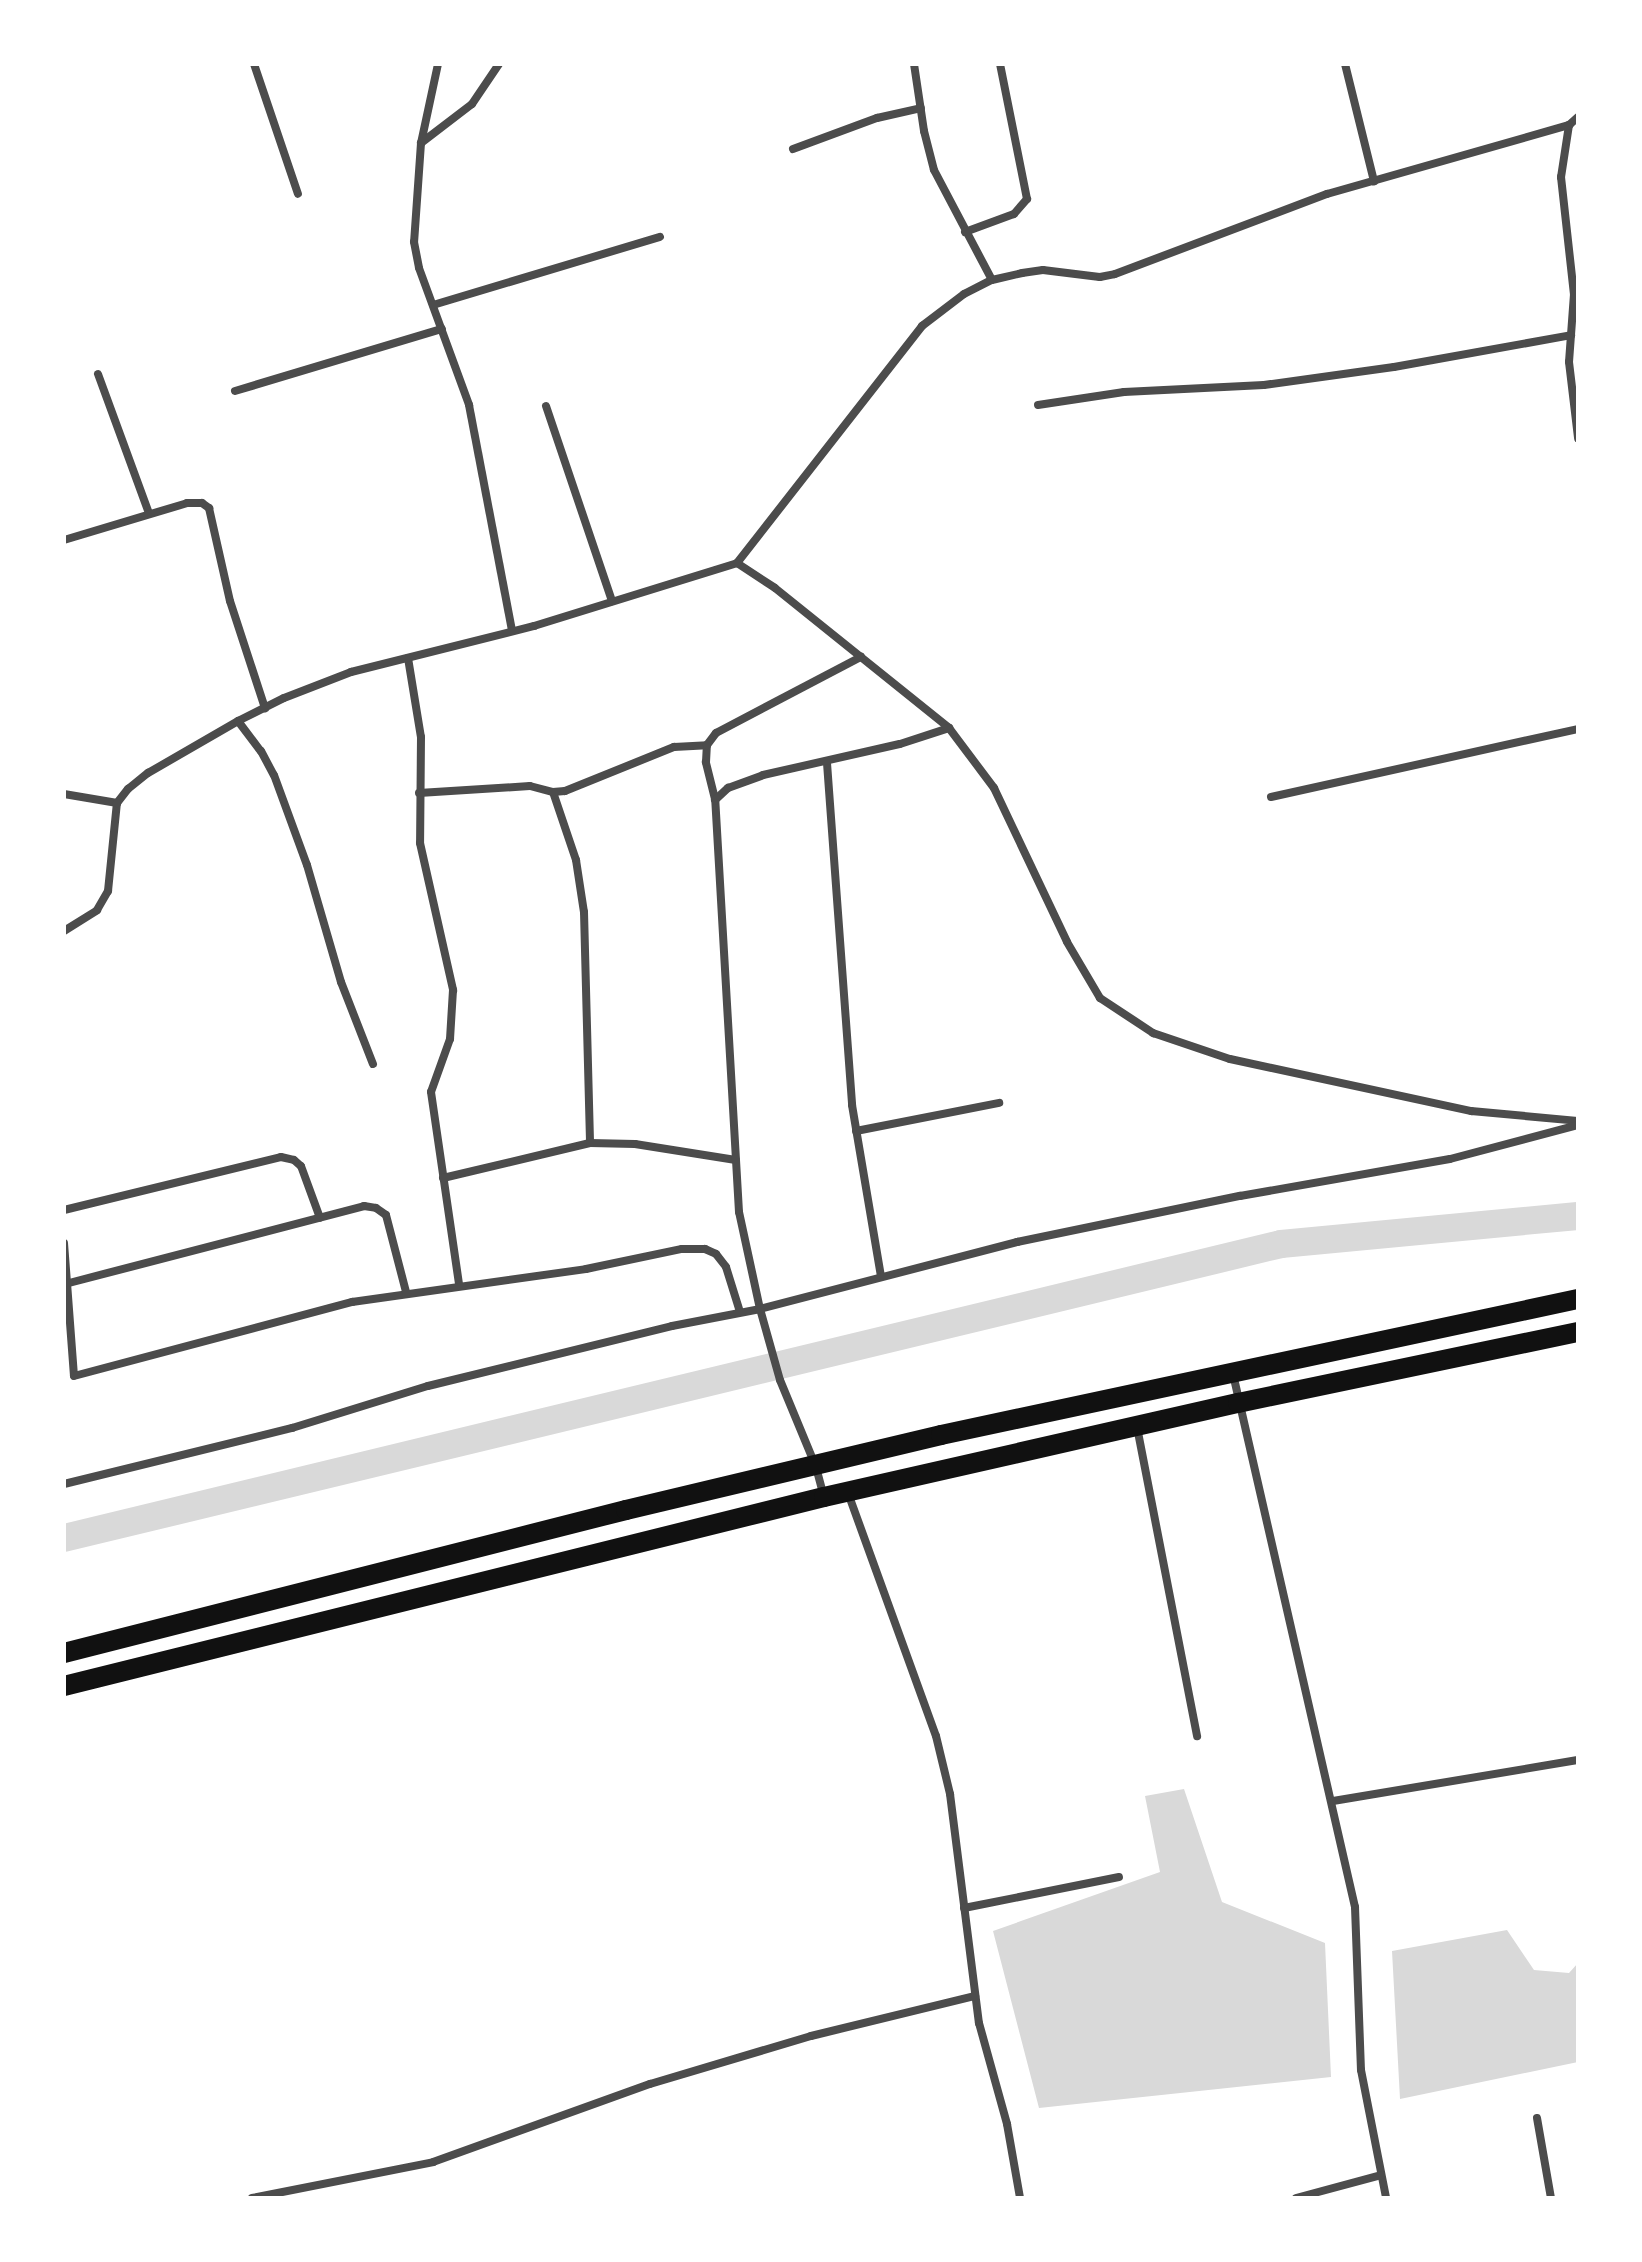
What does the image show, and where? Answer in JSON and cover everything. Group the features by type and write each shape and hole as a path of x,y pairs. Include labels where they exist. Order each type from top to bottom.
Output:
{"main road":[{"path":"64,1653 626,1510 1081,1403 1578,1299"},
{"path":"64,1686 824,1497 1238,1403 1578,1332"}],"street":[{"path":"254,64 298,194"},
{"path":"438,64 421,143 414,242 469,405 512,631"},
{"path":"421,143 472,104 499,64"},
{"path":"914,64 934,170 992,280"},
{"path":"965,232 1014,214 1027,199 1000,64"},
{"path":"1345,64 1374,181"},
{"path":"793,149 877,118 921,108"},
{"path":"64,931 97,910 108,891 117,803 148,773 238,721 351,672 512,631 737,563 922,326 964,294 992,280 1043,270 1100,277 1115,274 1267,214 1569,125 1578,117"},
{"path":"1569,125 1561,177 1576,294 1569,362 1578,438"},
{"path":"433,305 660,237"},
{"path":"235,391 442,329"},
{"path":"1038,405 1124,392 1264,385 1394,367 1571,335"},
{"path":"98,374 149,513"},
{"path":"546,406 612,601"},
{"path":"64,540 187,503 202,503 209,508 230,601 265,708"},
{"path":"737,563 775,588 949,728 994,788 1047,894 1067,942 1100,998 1153,1033 1230,1059 1471,1111 1578,1123"},
{"path":"824,1497 816,1467 780,1380 760,1309 739,1212 715,800 706,762 707,745 730,722 861,657"},
{"path":"408,658 421,737 419,793 425,875 453,990 450,1039 431,1092 459,1285"},
{"path":"238,721 261,751 274,775 307,865 341,982 373,1064"},
{"path":"715,800 728,788 763,775 827,763 949,728"},
{"path":"1271,797 1578,729"},
{"path":"419,793 530,786 553,792 576,787 674,747 707,745"},
{"path":"827,763 856,1131 881,1277"},
{"path":"553,792 576,860 584,912 590,1143"},
{"path":"64,794 117,803"},
{"path":"856,1131 999,1103"},
{"path":"64,1484 292,1428 428,1386 760,1309 1096,1224 1450,1159 1578,1123"},
{"path":"443,1178 590,1143 635,1144 736,1160"},
{"path":"64,1210 281,1157 294,1160 301,1166 320,1218"},
{"path":"69,1283 364,1206 376,1208 386,1215 406,1292"},
{"path":"64,1243 74,1376"},
{"path":"64,1379 352,1302 586,1269 682,1249 705,1249 726,1267 740,1312"},
{"path":"1233,1373 1355,1907 1361,2070 1386,2198"},
{"path":"1137,1426 1197,1736"},
{"path":"847,1492 936,1736 950,1794 975,1996 1007,2124 1020,2198"},
{"path":"1333,1801 1578,1760"},
{"path":"964,1908 1119,1877"},
{"path":"252,2198 433,2162 650,2084 811,2036 975,1996"},
{"path":"1537,2118 1551,2198"},
{"path":"1296,2198 1381,2175"}],"shaded area":[{"path":"1184,1789 1222,1902 1325,1943 1331,2077 1039,2108 993,1931 1160,1872 1145,1796"},
{"path":"1507,1930 1534,1970 1569,1973 1578,1963 1578,2062 1400,2099 1392,1951"}],"waterway":[{"path":"64,1538 1281,1244 1578,1216"}]}
